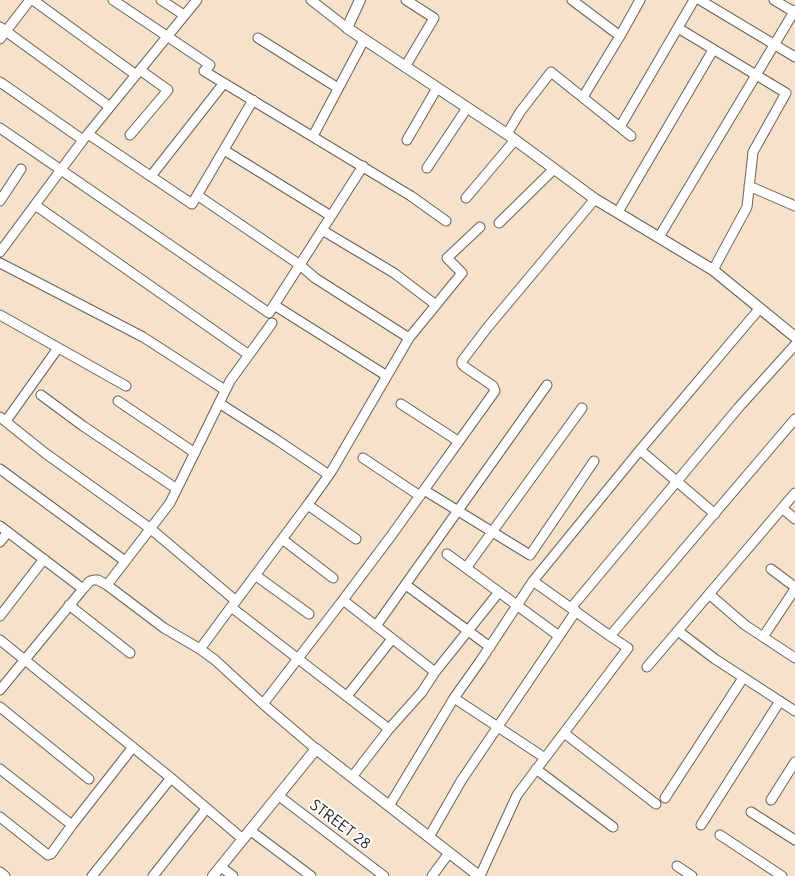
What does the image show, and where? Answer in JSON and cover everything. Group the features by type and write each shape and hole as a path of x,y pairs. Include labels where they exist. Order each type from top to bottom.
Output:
{"street":[{"path":"0,39 3,29 31,0 168,90 130,135"},
{"path":"113,0 210,65 204,71 363,166 411,196 446,221"},
{"path":"161,0 184,15"},
{"path":"0,250 86,137 197,0"},
{"path":"311,0 364,40 511,137 595,199 713,270 795,337"},
{"path":"347,28 360,0"},
{"path":"405,67 434,18 406,0"},
{"path":"572,0 620,36"},
{"path":"583,97 640,0"},
{"path":"620,127 694,0"},
{"path":"700,0 795,57"},
{"path":"659,237 794,11 774,0"},
{"path":"678,28 786,93 754,152 747,207 713,270"},
{"path":"3,29 110,107"},
{"path":"258,38 338,88"},
{"path":"313,136 364,40"},
{"path":"618,212 713,50"},
{"path":"466,198 511,137 520,112 551,72 631,136"},
{"path":"0,82 151,176 192,204 253,100"},
{"path":"151,176 224,83"},
{"path":"407,140 437,88"},
{"path":"426,168 467,108"},
{"path":"0,128 269,313 363,166"},
{"path":"224,150 331,216"},
{"path":"0,201 21,169"},
{"path":"499,223 554,169"},
{"path":"749,186 795,206"},
{"path":"197,195 300,265 315,278 408,338"},
{"path":"263,704 343,600 495,391 493,386 464,367 462,361 487,328 595,199"},
{"path":"35,205 249,355"},
{"path":"200,649 329,475 408,338 462,272 447,258 480,227"},
{"path":"322,230 394,273 436,305"},
{"path":"0,263 143,336 225,390"},
{"path":"274,305 387,376"},
{"path":"388,806 454,698 534,581 640,450 760,308"},
{"path":"0,314 126,386"},
{"path":"107,585 170,503 230,381 272,323"},
{"path":"428,837 461,781 559,636 573,610 676,481 795,345"},
{"path":"58,348 3,419 45,453 151,529 233,604 298,659 389,729"},
{"path":"376,626 547,386"},
{"path":"42,395 83,426 177,489"},
{"path":"118,401 195,453"},
{"path":"219,403 329,475"},
{"path":"401,404 458,441"},
{"path":"466,568 582,408"},
{"path":"610,636 795,420"},
{"path":"640,450 715,514"},
{"path":"363,458 422,493 459,511 530,555 594,461"},
{"path":"0,469 125,562"},
{"path":"647,667 795,494"},
{"path":"308,505 356,539"},
{"path":"782,508 795,519"},
{"path":"0,526 83,588"},
{"path":"0,542 8,532"},
{"path":"282,539 333,578"},
{"path":"447,554 559,636"},
{"path":"0,616 44,559"},
{"path":"763,637 795,588 771,569"},
{"path":"255,575 309,614"},
{"path":"0,690 83,588 90,581 98,580 164,628 200,649 229,672 316,750 479,876 517,795 628,648 534,581"},
{"path":"406,585 490,647"},
{"path":"352,777 389,729 422,692 435,672 499,592"},
{"path":"709,594 745,625 795,658"},
{"path":"343,600 435,672"},
{"path":"69,605 130,653"},
{"path":"678,631 715,659 795,711"},
{"path":"347,696 392,639"},
{"path":"0,640 171,778 238,835"},
{"path":"665,798 744,678"},
{"path":"454,698 545,758"},
{"path":"701,824 780,701"},
{"path":"0,707 89,778"},
{"path":"564,733 656,804"},
{"path":"0,817 50,855 133,747"},
{"path":"214,876 316,750"},
{"path":"771,800 795,762"},
{"path":"0,769 72,825"},
{"path":"536,769 613,827"},
{"path":"92,876 171,778"},
{"name":"STREET 28","path":"279,796 384,876"},
{"path":"153,876 206,809"},
{"path":"751,812 795,840"},
{"path":"251,830 310,876"},
{"path":"720,835 782,876"},
{"path":"432,876 449,854"},
{"path":"677,866 692,876"},
{"path":"221,867 233,876"},
{"path":"0,872 5,876"}]}
